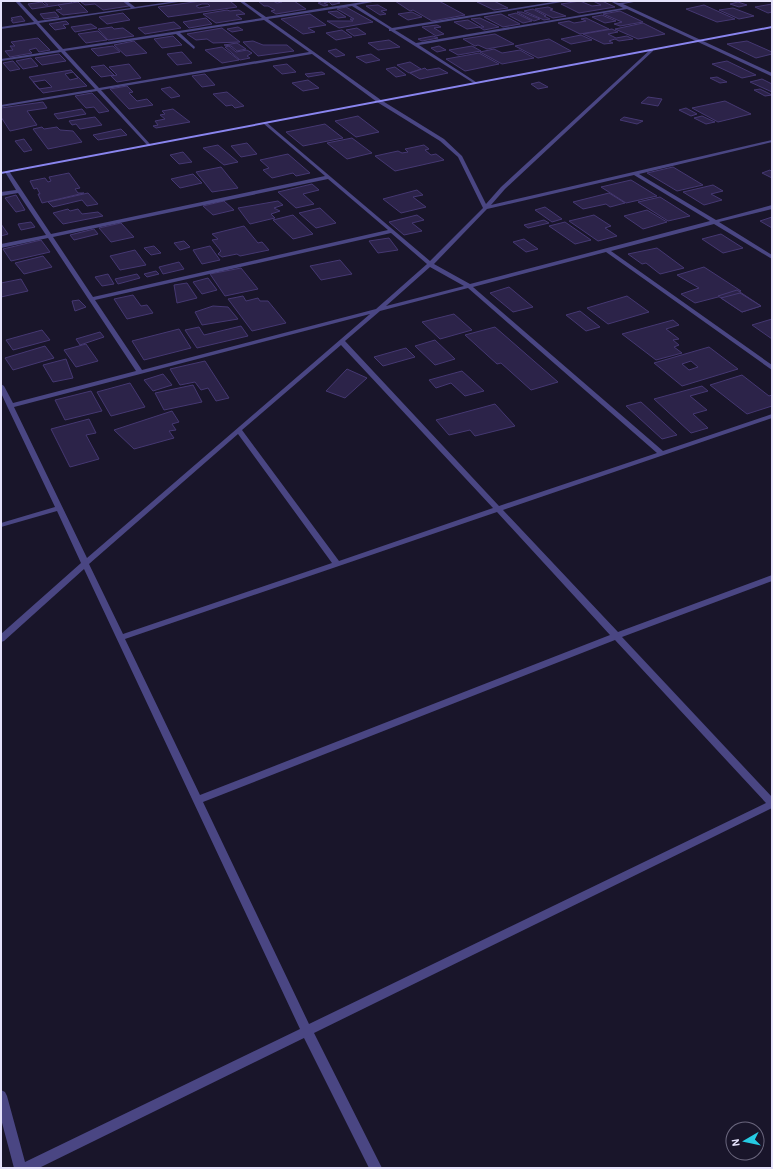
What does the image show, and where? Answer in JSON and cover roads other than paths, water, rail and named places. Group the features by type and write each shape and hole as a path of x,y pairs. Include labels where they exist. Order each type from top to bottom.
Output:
{"street":[{"path":"17,1 148,146"},
{"path":"126,1 134,8"},
{"path":"1,28 183,1"},
{"path":"241,1 379,101 442,140 460,156 486,208"},
{"path":"1,60 376,1"},
{"path":"390,30 566,1"},
{"path":"612,1 772,75"},
{"path":"619,4 637,1"},
{"path":"353,5 475,83"},
{"path":"414,45 628,8"},
{"path":"140,372 19,191 4,173 772,27"},
{"path":"177,32 194,48"},
{"path":"1,639 85,563 341,341 379,310 430,264 486,208 503,188 652,50"},
{"path":"1,106 312,53"},
{"path":"266,123 430,264 469,286 662,454"},
{"path":"486,208 772,140"},
{"path":"635,173 772,257"},
{"path":"1,246 329,177"},
{"path":"1,194 19,191"},
{"path":"10,406 772,207"},
{"path":"92,299 392,231"},
{"path":"608,250 772,368"},
{"path":"26,1168 306,1030 772,804 341,341"},
{"path":"1,386 306,1030 376,1168"},
{"path":"120,638 772,416"},
{"path":"239,430 336,564"},
{"path":"1,525 59,508"},
{"path":"198,800 616,636 772,578"},
{"path":"1,1096 20,1168"}]}
